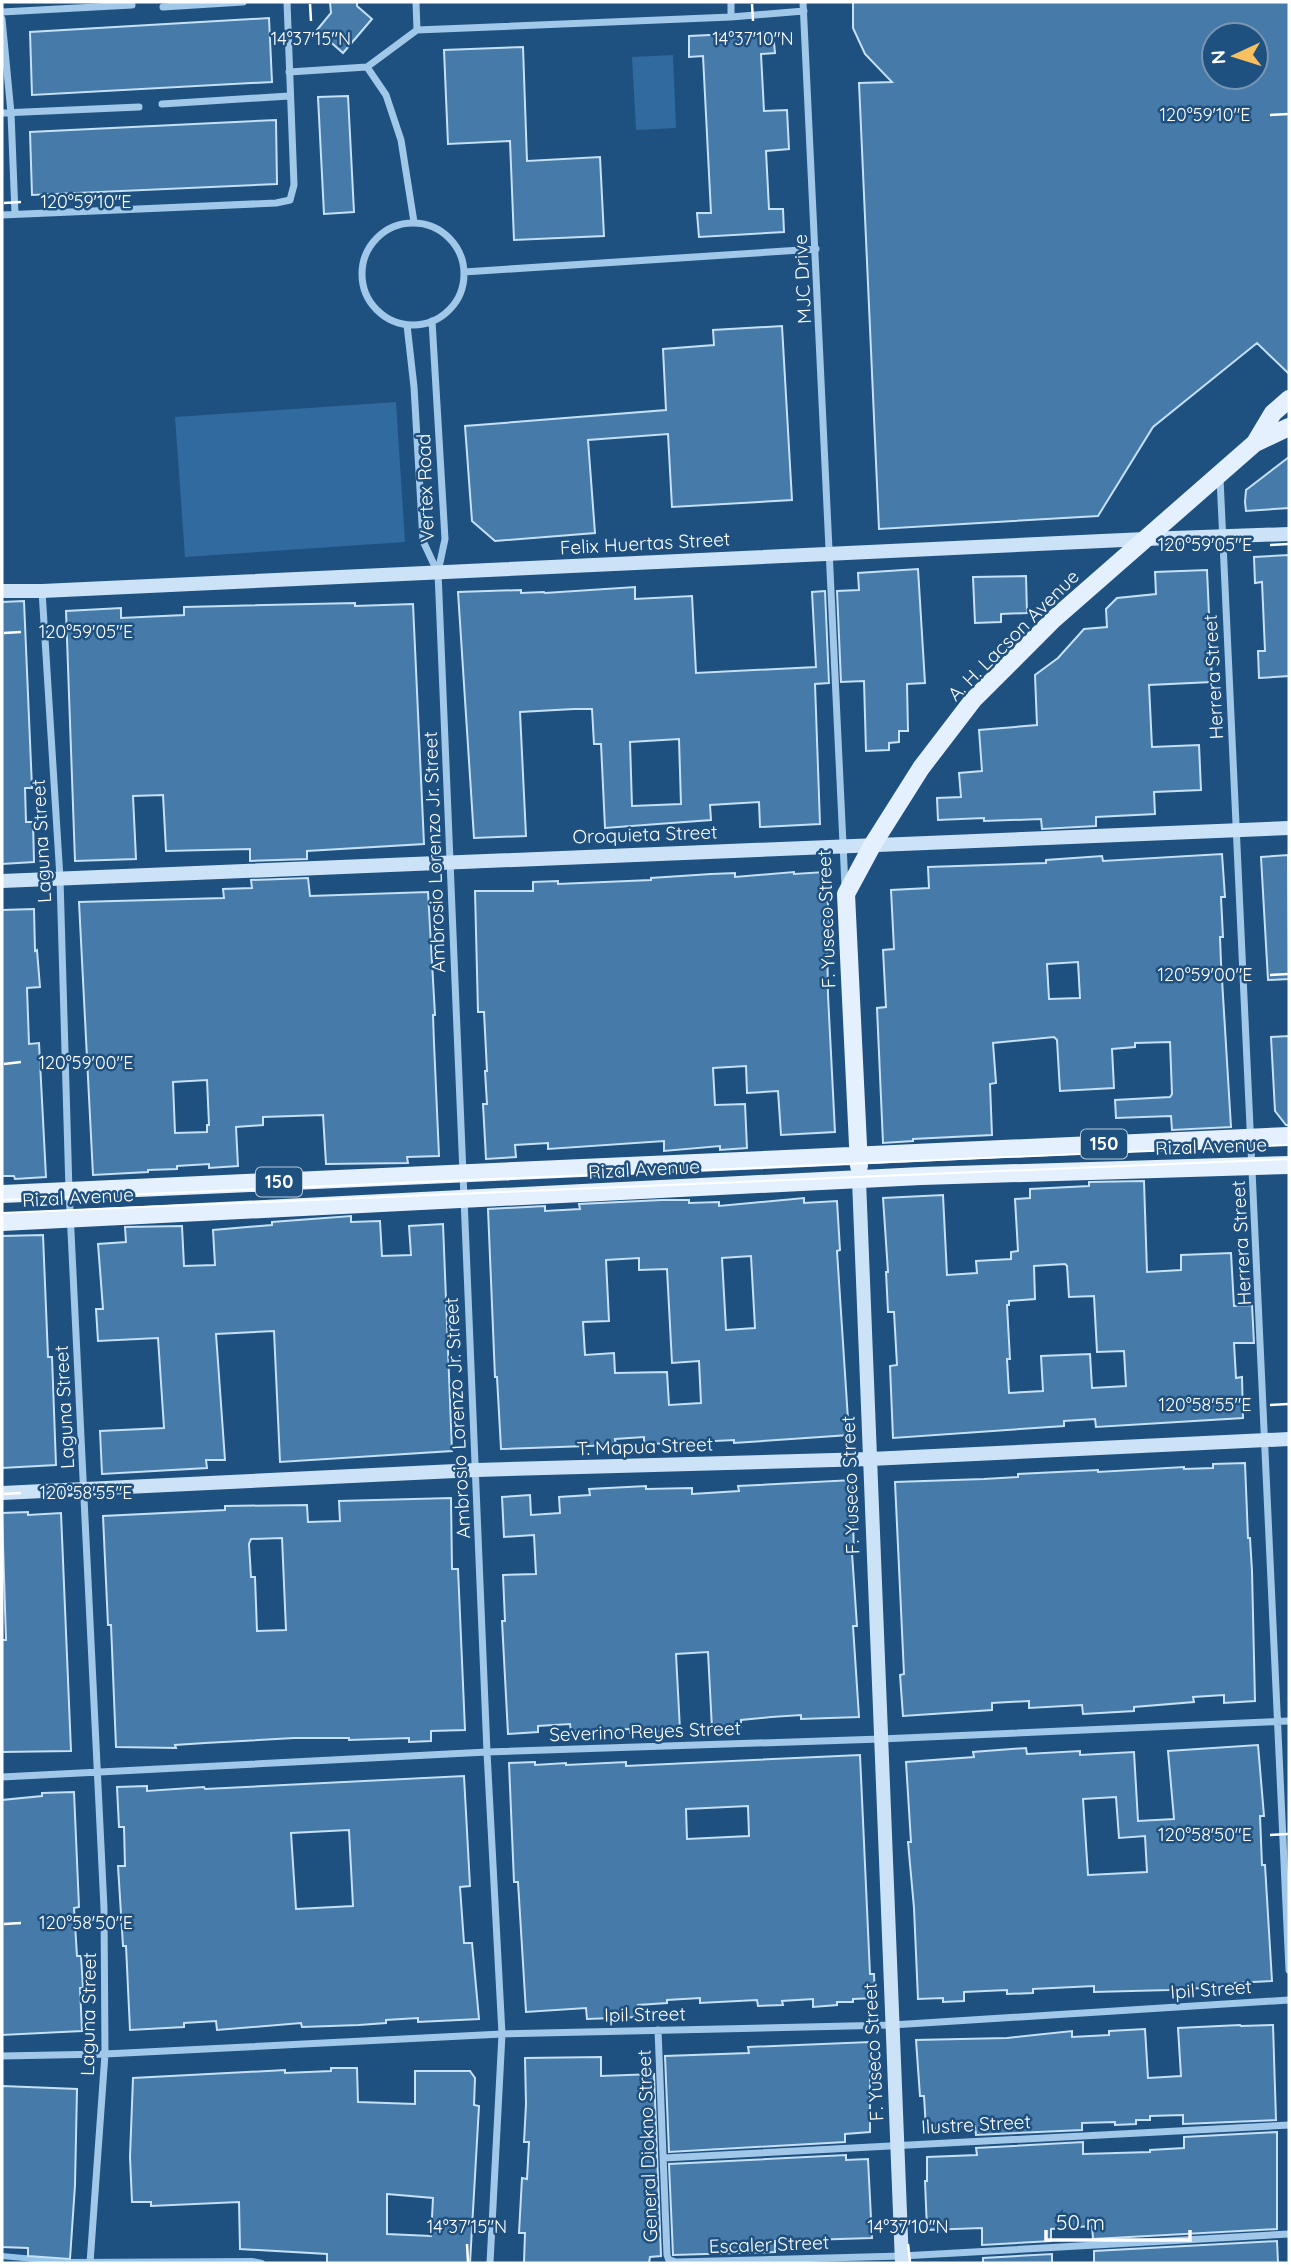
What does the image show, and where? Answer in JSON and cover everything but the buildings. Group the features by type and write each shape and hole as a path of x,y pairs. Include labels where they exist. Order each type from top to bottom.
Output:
{"main road":[{"name":"A. H. Lacson Avenue","path":"1255,443 1273,414 1289,399"},
{"name":"A. H. Lacson Avenue","path":"846,894 873,844 921,768 974,700 1054,619 1220,473 1255,443 1289,427"},
{"name":"F. Yuseco Street","path":"846,894 859,1180"},
{"name":"Rizal Avenue","path":"2,1194 1289,1136"},
{"name":"Rizal Avenue","path":"2,1222 859,1180 1289,1165"}],"street":[{"path":"163,7 243,2"},
{"path":"2,215 276,203 290,200 294,185 286,2"},
{"path":"416,2 417,30"},
{"path":"731,2 731,17"},
{"name":"MJC Drive","path":"803,2 838,705"},
{"path":"2,12 132,5"},
{"path":"289,72 367,67 417,30 731,17 804,11"},
{"path":"2,19 11,113 15,214"},
{"path":"367,67 386,94 401,140 414,222"},
{"path":"162,104 289,96"},
{"path":"2,113 139,107"},
{"path":"414,222 436,228 454,243 464,272 456,302 446,313 432,321 407,325 391,320 377,310 367,297 362,281 362,267 372,242 382,232 397,225 414,222"},
{"path":"464,272 816,249"},
{"name":"Vertex Road","path":"432,321 445,538 438,572"},
{"name":"Vertex Road","path":"407,325 414,387 423,541 438,572"},
{"name":"Herrera Street","path":"1220,473 1289,1970"},
{"name":"Felix Huertas Street","path":"2,591 1289,534"},
{"name":"Ambrosio Lorenzo Jr. Street","path":"438,572 487,1752 502,2034 490,2263"},
{"name":"Laguna Street","path":"42,591 60,878 69,1191 104,1908 105,2054 90,2259"},
{"name":"F. Yuseco Street","path":"838,705 846,894"},
{"name":"Oroquieta Street","path":"2,881 1289,828"},
{"name":"F. Yuseco Street","path":"859,1180 902,2259"},
{"name":"T. Mapua Street","path":"2,1493 476,1470 870,1459 1289,1438"},
{"name":"Severino Reyes Street","path":"2,1777 487,1752 881,1739 1289,1721"},
{"name":"Ipil Street","path":"2,2056 105,2054 502,2034 892,2025 1289,2000"},
{"name":"General Diokno Street","path":"658,2030 667,2255 670,2262"},
{"name":"Ilustre Street","path":"664,2158 1289,2124"},
{"name":"Escaler Street","path":"670,2262 902,2259 1289,2234"}],"shaded area":[{"path":"673,55 676,128 636,130 632,57"},
{"path":"396,402 405,542 185,557 175,417"}],"waterway":[{"path":"2,2256 67,2262 262,2263"}],"tram line":[{"path":"2,1200 1289,1145"},
{"path":"2,1213 1289,1159"}]}
